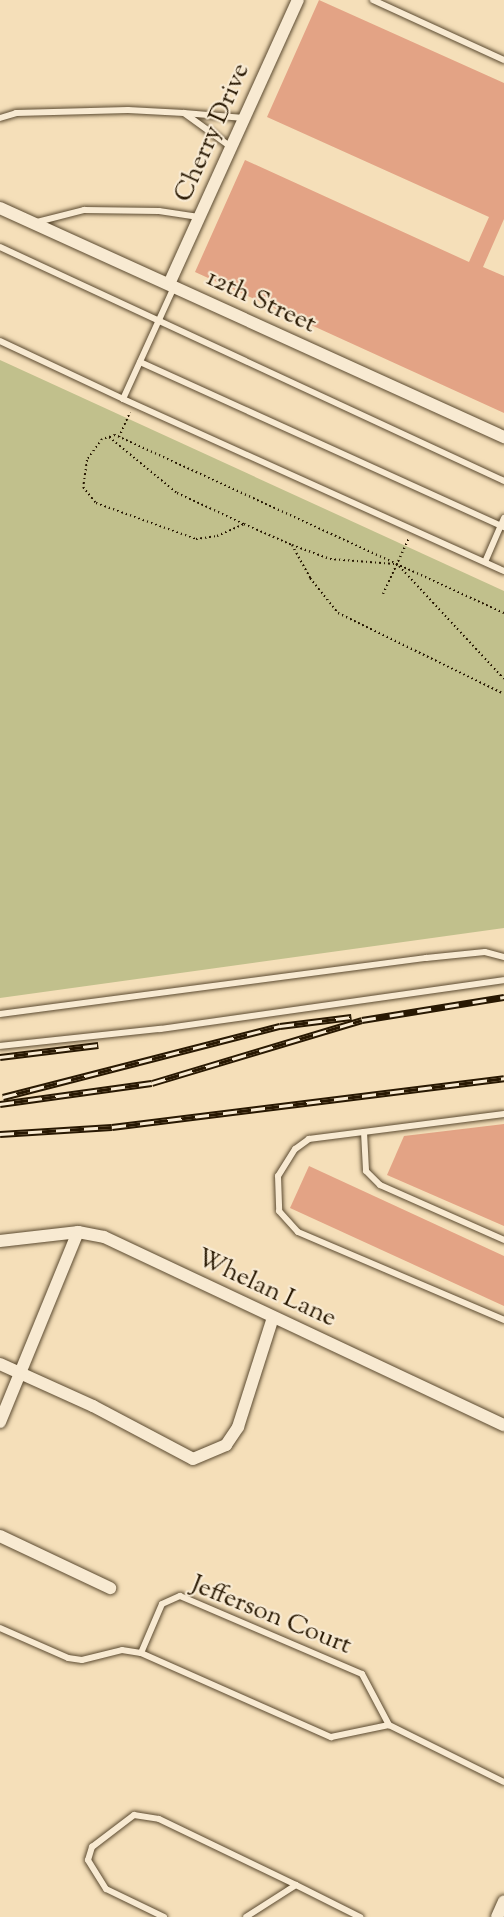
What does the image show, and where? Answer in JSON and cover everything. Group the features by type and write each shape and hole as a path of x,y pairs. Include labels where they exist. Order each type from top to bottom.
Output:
{"street":[{"name":"Cherry Drive","path":"172,286 200,217 298,0"},
{"name":"12th Street","path":"0,208 504,437"},
{"name":"Whelan Lane","path":"0,1241 78,1232 104,1237 504,1425"},
{"path":"0,1422 22,1374 78,1232"},
{"path":"0,1364 93,1406 186,1458 202,1457 220,1448 238,1427 273,1317"},
{"path":"0,1536 110,1588"},
{"path":"497,1917 504,1901"}],"lane":[{"path":"373,0 504,60"},
{"path":"0,118 16,113 117,110 244,118"},
{"path":"184,113 231,147"},
{"path":"34,223 84,210 159,211 200,217"},
{"path":"0,247 158,323 504,481"},
{"path":"123,399 158,323 172,286"},
{"path":"0,341 504,571"},
{"path":"140,362 502,526"},
{"path":"485,562 504,518"},
{"path":"0,1014 426,958 485,952 504,957"},
{"path":"0,1046 160,1029 504,980"},
{"path":"504,1114 309,1139 295,1149 278,1176 279,1211 298,1232 504,1320"},
{"path":"364,1132 366,1171 380,1185 504,1240"},
{"name":"Jefferson Court","path":"141,1653 162,1604 180,1596 362,1674 389,1725"},
{"path":"0,1628 68,1659 82,1660 122,1650 141,1653 331,1737 389,1725 504,1782"},
{"path":"164,1917 106,1888 88,1860 92,1847 134,1815 159,1819 360,1917"},
{"path":"246,1917 296,1885"}],"path":[{"path":"119,437 134,403"},
{"path":"109,437 177,493 292,546 330,559 397,564 504,679"},
{"path":"244,524 218,536 196,539 96,503 83,487 87,460 102,439 119,437 504,613"},
{"path":"383,594 413,530"},
{"path":"292,546 310,578 338,613 504,694"}],"shaded area":[{"path":"0,360 504,591 504,928 0,998"}],"building":[{"path":"319,0 504,83 504,219 483,267 504,276 504,413 195,272 245,160 469,262 489,217 267,117"},
{"path":"504,1124 504,1226 387,1175 404,1136"},
{"path":"309,1166 504,1256 504,1306 290,1208"}],"railway":[{"path":"0,1104 152,1083 362,1020 504,997"},
{"path":"3,1097 280,1026 351,1017"},
{"path":"0,1057 98,1045"},
{"path":"0,1134 112,1127 504,1078"}]}
